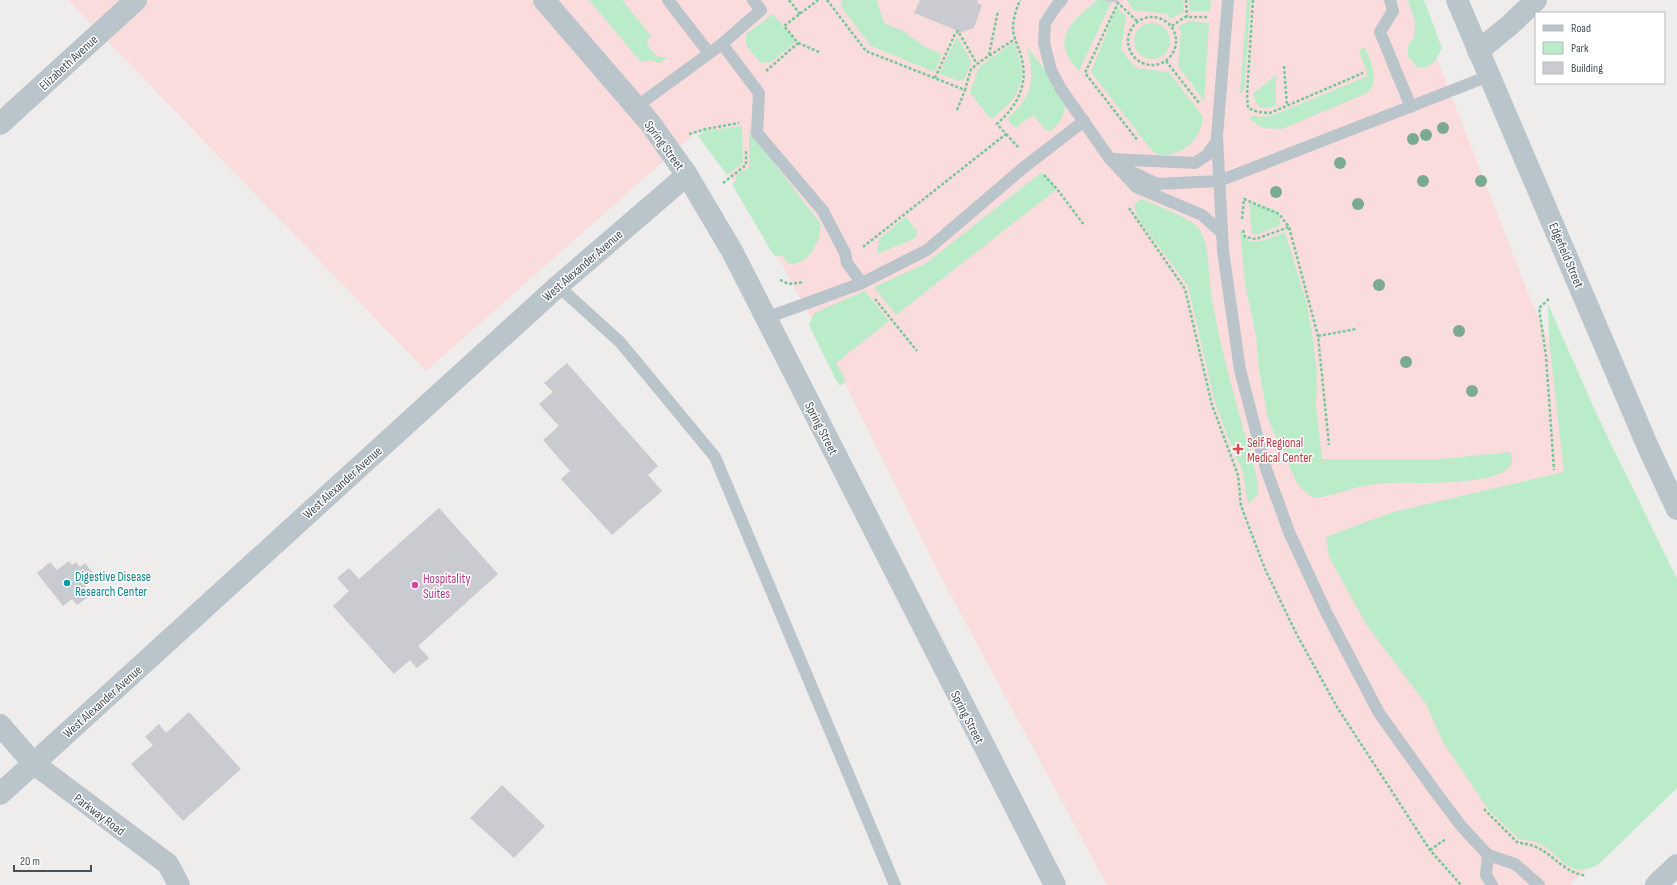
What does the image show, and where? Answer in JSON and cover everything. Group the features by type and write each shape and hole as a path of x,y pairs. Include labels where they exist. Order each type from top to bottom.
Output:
{"street":[{"name":"Elizabeth Avenue","path":"0,124 136,0"},
{"name":"Spring Street","path":"544,0 650,123 687,175 732,251 1055,885"},
{"name":"Edgefield Street","path":"1457,0 1648,447 1677,509"},
{"path":"1478,51 1510,25 1536,0"},
{"name":"West Alexander Avenue","path":"0,794 558,286 687,175"},
{"name":"Parkway Road","path":"0,725 33,763 168,864 179,885"},
{"path":"1656,885 1677,865"}],"lane":[{"path":"668,0 709,53"},
{"path":"636,107 722,44 761,10 753,0"},
{"path":"1062,0 1045,24 1044,43 1051,70 1061,89 1110,159 1126,172 1136,187 1202,215 1222,232"},
{"path":"1228,0 1217,141 1223,251 1240,370 1266,470 1289,532 1326,612 1379,713 1441,800 1488,855 1515,864 1538,885"},
{"path":"1390,0 1394,11 1380,32 1411,107"},
{"path":"722,44 759,94 757,133 823,211 845,253 847,263 862,283"},
{"path":"1126,172 1157,184 1219,181 1489,76"},
{"path":"766,318 862,283 927,250 1032,162 1084,121"},
{"path":"1110,159 1195,163 1207,155 1217,141"},
{"path":"558,286 620,342 715,457 895,885"},
{"path":"1488,855 1486,875 1492,885"}],"path":[{"path":"789,0 800,14"},
{"path":"818,0 784,26 798,43 819,52"},
{"path":"827,0 866,51 965,90"},
{"path":"1020,0 1016,8 1013,26 1015,39 1024,70 1024,84 1020,97 1013,108 997,124 1057,189 1084,225"},
{"path":"1186,0 1187,17"},
{"path":"1253,0 1247,94 1248,108 1258,112 1270,113 1363,73"},
{"path":"1137,21 1118,3 1085,73 1138,142"},
{"path":"989,55 998,11"},
{"path":"1152,16 1159,17 1172,26 1176,32 1176,48 1166,61 1159,64 1146,64 1135,58 1130,51 1128,35 1137,21 1152,16"},
{"path":"1172,26 1187,17 1204,16 1226,20"},
{"path":"935,78 955,34 958,31 977,64"},
{"path":"957,110 971,69 989,55 1015,39"},
{"path":"759,94 766,70 798,43"},
{"path":"1166,61 1203,107"},
{"path":"1284,66 1287,106"},
{"path":"723,183 746,165 745,122"},
{"path":"689,134 706,129 745,122 757,126"},
{"path":"847,263 883,230 1006,134"},
{"path":"1242,220 1244,199 1279,214 1289,227 1318,336 1329,445"},
{"path":"1242,227 1245,237 1256,239 1289,227"},
{"path":"780,280 789,284 807,281"},
{"path":"862,283 917,351"},
{"path":"1549,299 1539,308 1546,356 1554,470"},
{"path":"1318,336 1356,329"},
{"path":"1484,809 1518,842 1528,843 1545,851 1569,870 1586,876"},
{"path":"1430,850 1452,834"}],"shaded area":[{"name":"Self Regional Medical Center","path":"68,0 1414,0 1528,293 1632,527 1677,784 1570,885 1107,885 940,575 835,363 783,266 701,128 426,371"}],"green space":[{"path":"589,0 622,0 651,36 647,40 648,45 654,54 659,57 667,57 660,63 650,60 641,62"},
{"path":"843,0 877,0 884,23 903,31 927,48 942,54 935,72 871,46 840,5"},
{"path":"1097,0 1114,0 1111,3 1079,71 1070,59 1066,49 1065,40 1067,32 1079,16"},
{"path":"1127,0 1183,0 1184,12 1170,19 1167,14 1133,10"},
{"path":"1189,0 1211,0 1210,11 1189,11"},
{"path":"1247,0 1251,0 1244,90 1240,94"},
{"path":"1408,0 1424,0 1442,48 1435,61 1426,68 1417,67 1408,56 1408,46 1414,37 1415,21"},
{"path":"1117,7 1126,16 1121,50 1136,68 1169,72 1203,117 1200,129 1194,141 1178,152 1165,155 1153,152 1091,72"},
{"path":"773,14 793,38 794,43 771,62 761,63 752,53 745,38 746,34"},
{"path":"1189,21 1209,23 1204,101 1178,66 1181,33 1178,27"},
{"path":"1156,23 1165,28 1169,34 1169,48 1165,54 1156,59 1148,59 1139,54 1135,48 1134,37 1139,28 1145,24"},
{"path":"957,37 971,61 965,78 960,81 939,74"},
{"path":"1014,42 1021,64 1021,81 1015,96 991,119 970,93 979,67"},
{"path":"1027,47 1052,79 1064,98 1065,107 1062,117 1057,125 1050,131 1046,130 1033,115 1015,128 1007,119 1022,102 1030,87 1031,69"},
{"path":"1365,48 1374,72 1373,84 1365,94 1282,129 1263,128 1249,119 1254,115 1258,117 1271,116 1368,76 1359,51"},
{"path":"1276,75 1276,106 1267,108 1261,107 1256,103 1253,94"},
{"path":"742,126 743,163 727,175 698,136 705,131"},
{"path":"749,127 751,133 820,223 817,244 802,261 789,264 783,256 774,256 732,184 736,181 736,175 749,167"},
{"path":"1042,172 1057,189 896,315 874,287 925,264"},
{"path":"1139,200 1144,200 1175,213 1191,222 1200,230 1206,245 1211,293 1217,328 1257,478 1258,494 1248,504 1242,468 1237,460 1215,403 1188,286 1138,218 1134,206"},
{"path":"1249,203 1278,211 1281,225 1255,235 1252,233"},
{"path":"906,217 917,231 916,238 877,254 879,239"},
{"path":"1240,230 1249,241 1254,242 1285,232 1306,301 1312,332 1317,374 1316,406 1322,459 1442,459 1510,452 1512,459 1507,469 1496,475 1460,482 1374,484 1323,497 1313,497 1306,493 1297,483 1268,419 1259,369 1256,336 1245,283"},
{"path":"865,291 889,321 836,363 845,379 844,383 840,386 809,325 814,313"},
{"path":"1548,304 1597,415 1677,579 1677,788 1598,865 1585,869 1575,868 1566,864 1552,852 1533,841 1520,840 1488,809 1443,742 1426,704 1366,624 1329,557 1326,537 1393,512 1564,472 1549,340"}],"building":[{"path":"920,0 978,0 977,3 982,5 974,28 961,32 914,13"},
{"path":"1100,0 1118,0 1118,3"},
{"path":"567,363 658,466 648,475 662,491 612,535 561,479 570,471 543,440 559,426 539,404 553,392 544,383"},
{"name":"Hospitality Suites","path":"439,508 498,574 418,646 429,658 417,668 410,660 394,674 333,606 349,591 337,578 349,568 359,579"},
{"name":"Digestive Disease Research Center","path":"69,561 72,565 76,562 80,567 85,563 97,578 82,589 88,597 77,605 72,599 63,606 37,573 50,562 57,570"},
{"path":"189,712 241,769 183,821 131,764 153,745 145,737 159,724 166,733"},
{"path":"502,785 545,826 514,858 470,818"}],"place":[{"name":"Self Regional Medical Center","path":"1238,449"},
{"name":"Digestive Disease Research Center","path":"67,583"},
{"name":"Hospitality Suites","path":"415,585"}]}
